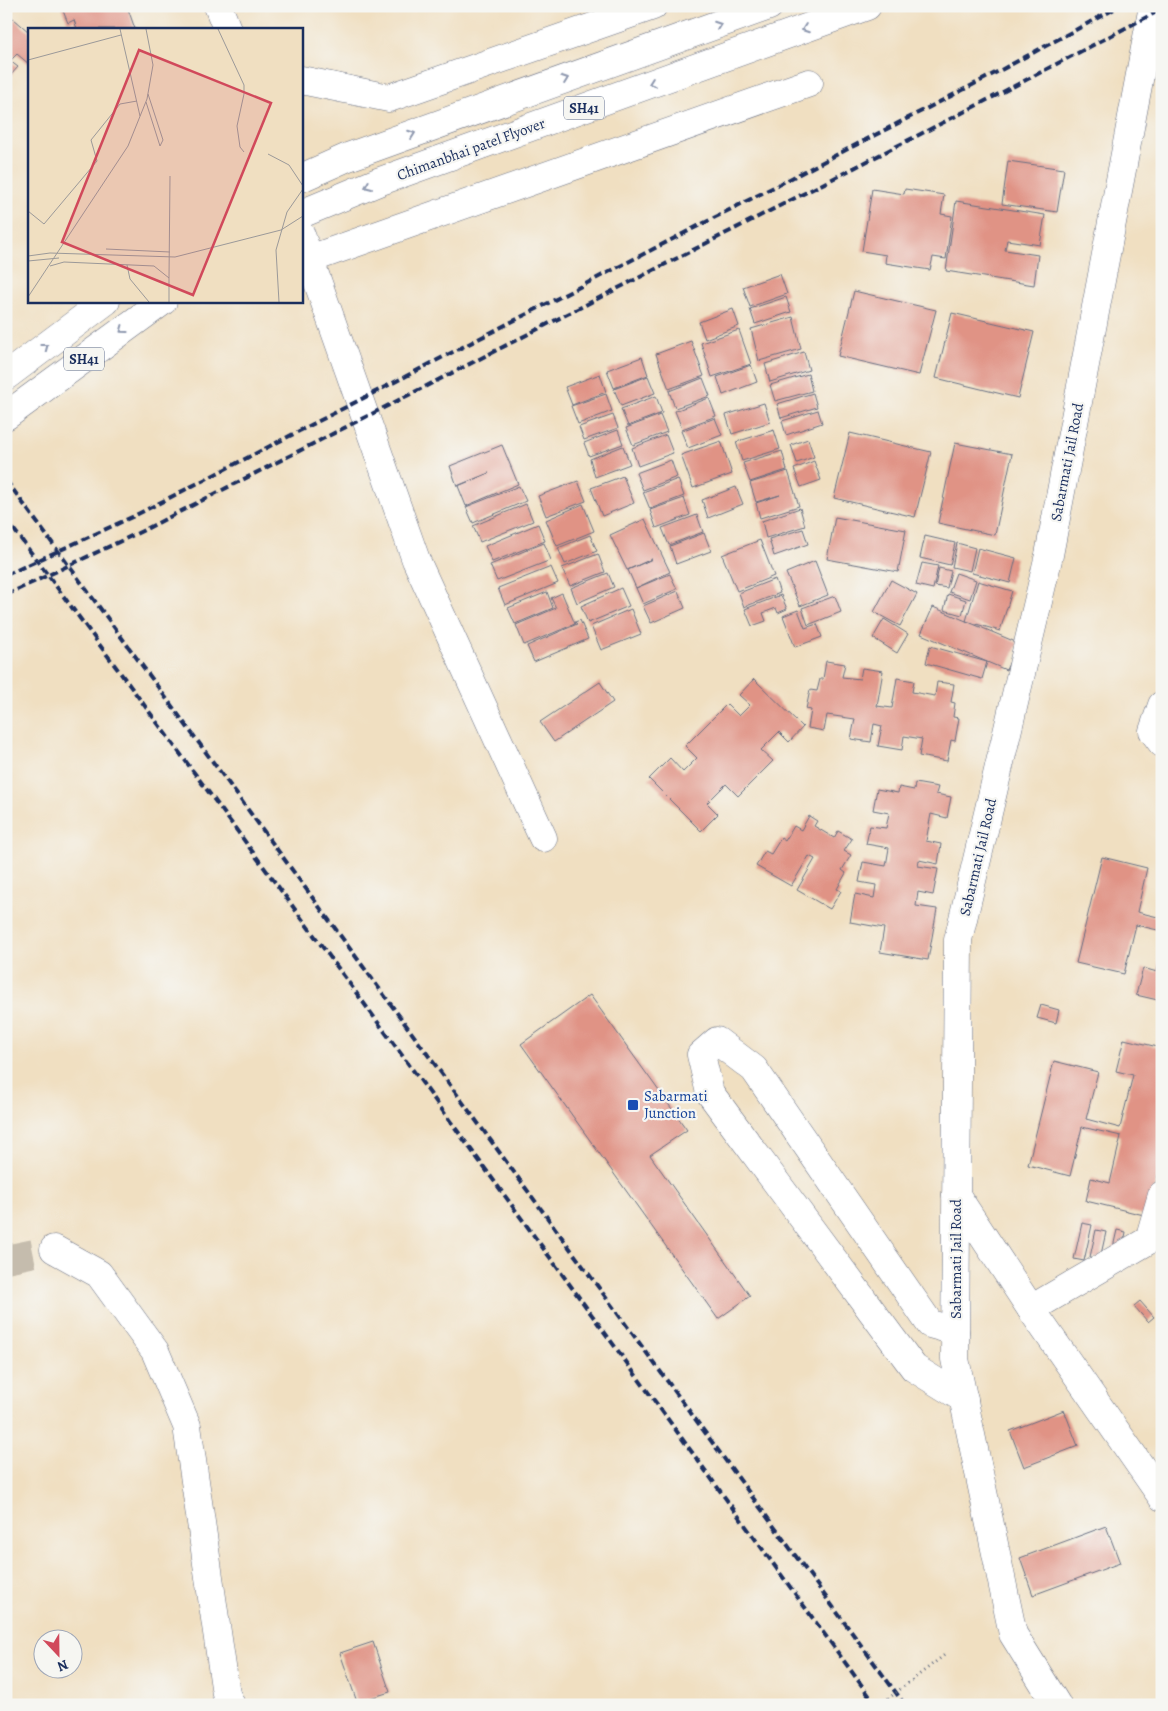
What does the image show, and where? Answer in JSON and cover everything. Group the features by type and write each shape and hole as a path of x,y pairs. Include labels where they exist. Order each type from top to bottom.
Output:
{"street":[{"path":"218,6 227,28"},
{"path":"302,80 389,98 589,16 653,6"},
{"name":"SH41","path":"302,178 348,157 769,6"},
{"name":"Chimanbhai patel Flyover","path":"302,214 378,182 868,6"},
{"name":"Sabarmati Jail Road","path":"1057,1705 1013,1634 955,1359 958,940 1049,555 1153,6"},
{"path":"543,838 416,560 306,247 809,83"},
{"name":"SH41","path":"6,376 105,302"},
{"name":"SH41","path":"6,416 162,302"},
{"path":"1162,705 1153,731 1162,742"},
{"path":"955,1331 930,1324 754,1069 717,1041 701,1055 710,1093 914,1368 964,1399"},
{"path":"956,1195 1030,1309 1162,1497"},
{"path":"1030,1309 1149,1240 1162,1195"},
{"path":"54,1250 99,1274 155,1351 188,1426 226,1694 231,1705"}],"path":[{"path":"880,1705 947,1653"}],"building":[{"path":"61,6 127,6 135,28 77,28 74,20 68,23"},
{"path":"6,12 28,31 28,63 17,54 10,61 18,67 10,76 6,72"},
{"path":"1008,161 1064,169 1057,212 1002,204"},
{"path":"872,189 904,194 905,189 944,195 941,214 952,216 946,259 933,257 930,270 885,263 886,255 862,251"},
{"path":"956,201 1045,215 1040,245 1007,240 1005,250 1038,255 1034,285 946,271"},
{"path":"780,274 787,294 750,307 743,287"},
{"path":"854,291 936,310 919,375 838,356"},
{"path":"786,297 791,312 755,324 750,309"},
{"path":"733,309 739,326 705,339 699,322"},
{"path":"952,313 1034,332 1018,398 936,378"},
{"path":"793,317 801,349 759,361 751,329"},
{"path":"739,330 751,364 712,377 701,343"},
{"path":"691,341 704,376 669,389 656,354"},
{"path":"804,352 809,370 770,382 765,364"},
{"path":"642,357 648,375 614,388 607,370"},
{"path":"751,365 757,382 723,395 717,377"},
{"path":"600,374 606,392 572,405 565,387"},
{"path":"808,374 812,391 775,401 770,385"},
{"path":"648,376 655,393 621,406 614,389"},
{"path":"703,378 710,396 675,408 669,391"},
{"path":"813,393 817,407 781,418 777,404"},
{"path":"606,394 612,411 578,424 571,406"},
{"path":"656,396 662,413 628,426 621,409"},
{"path":"709,398 716,416 682,429 675,411"},
{"path":"764,403 770,422 732,434 726,415"},
{"path":"818,410 822,423 786,435 782,421"},
{"path":"613,415 618,428 584,440 579,427"},
{"path":"660,415 667,432 633,445 626,428"},
{"path":"715,418 722,435 688,448 681,431"},
{"path":"618,430 623,444 589,456 584,443"},
{"path":"774,430 780,449 742,461 736,442"},
{"path":"850,433 931,452 915,517 834,498"},
{"path":"666,435 673,453 638,466 632,448"},
{"path":"808,439 814,457 797,463 791,445"},
{"path":"721,441 732,474 693,488 681,455"},
{"path":"955,443 1012,454 995,535 938,523"},
{"path":"502,445 518,484 466,506 458,486 489,473 457,486 450,466"},
{"path":"623,446 630,464 595,477 590,459"},
{"path":"782,451 787,470 750,482 743,463"},
{"path":"671,460 677,477 643,490 636,473"},
{"path":"814,461 821,480 801,487 794,469"},
{"path":"788,471 799,506 760,518 756,503 780,495 756,502 750,483"},
{"path":"623,476 634,503 602,516 591,488"},
{"path":"678,479 684,496 650,509 643,492"},
{"path":"578,481 586,501 546,516 538,496"},
{"path":"519,486 526,501 473,523 466,507"},
{"path":"736,487 743,504 708,518 702,500"},
{"path":"684,498 690,515 656,528 650,510"},
{"path":"526,504 533,521 480,542 473,526"},
{"path":"583,504 594,531 557,546 546,520"},
{"path":"800,508 805,526 766,538 762,521"},
{"path":"697,515 703,532 669,545 662,528"},
{"path":"835,517 906,530 898,572 827,559"},
{"path":"645,519 670,572 636,588 628,570 652,559 627,570 610,535"},
{"path":"538,524 545,541 492,562 485,546"},
{"path":"803,529 808,544 774,556 769,539"},
{"path":"704,533 711,551 676,564 670,546"},
{"path":"590,535 597,551 565,564 558,548"},
{"path":"925,536 955,543 950,565 920,558"},
{"path":"760,540 774,576 737,591 722,555"},
{"path":"544,543 551,560 497,581 490,565"},
{"path":"957,543 975,548 970,571 952,567"},
{"path":"978,548 1016,558 1010,583 972,573"},
{"path":"598,554 605,572 570,586 562,568"},
{"path":"815,561 828,595 800,606 786,573"},
{"path":"922,563 938,566 933,589 916,585"},
{"path":"551,567 558,583 505,605 498,588"},
{"path":"939,568 951,571 947,588 935,586"},
{"path":"608,573 614,587 577,603 571,588"},
{"path":"956,573 976,580 970,599 949,592"},
{"path":"670,574 677,589 643,604 636,588"},
{"path":"775,579 780,593 744,607 739,593"},
{"path":"891,580 917,594 900,626 874,612"},
{"path":"978,581 1012,591 1000,631 966,621"},
{"path":"621,588 629,606 588,623 581,606"},
{"path":"678,591 685,608 651,623 643,606"},
{"path":"547,592 553,608 515,624 508,608"},
{"path":"562,593 575,624 524,645 516,625 556,608 551,598"},
{"path":"948,594 966,600 962,615 944,610"},
{"path":"781,595 787,609 778,613 776,608 763,613 766,621 752,626 745,609"},
{"path":"835,596 841,612 808,625 802,608"},
{"path":"933,607 1018,643 1006,670 921,634"},
{"path":"631,609 641,634 601,650 591,626"},
{"path":"798,610 805,628 817,624 822,637 795,647 783,616"},
{"path":"884,619 908,634 897,653 873,638"},
{"path":"580,620 588,639 534,662 527,646 577,624 575,622"},
{"path":"930,646 987,662 982,679 926,663"},
{"path":"826,661 845,664 842,677 860,679 862,668 883,671 877,706 892,708 897,678 914,681 912,692 935,696 937,682 954,684 951,702 955,703 953,717 959,718 955,741 951,740 947,761 919,756 922,739 904,736 902,750 878,746 882,726 874,724 871,742 851,739 855,719 827,715 824,731 808,728 811,710 806,709 810,690 817,691 820,679 823,679"},
{"path":"754,679 803,727 789,742 779,732 761,750 773,761 738,796 726,784 707,803 718,814 701,831 649,779 670,758 683,772 697,758 685,746 727,704 739,716 750,705 739,695"},
{"path":"600,682 613,702 554,742 540,722"},
{"path":"915,783 938,787 936,794 951,797 947,818 931,814 926,841 941,844 938,864 919,860 918,866 938,869 933,895 918,892 916,906 937,909 928,960 880,952 884,928 850,922 855,894 874,898 876,885 859,882 863,862 886,866 889,848 866,844 870,826 886,828 889,813 873,810 877,789 898,793 899,787 914,790"},
{"path":"809,816 817,821 814,826 834,838 838,831 852,839 844,851 851,855 842,870 846,873 837,889 841,891 830,909 797,890 815,859 809,856 791,886 756,866 765,851 771,854 781,838 785,841 794,826 801,830"},
{"path":"1102,857 1147,868 1137,912 1162,918 1162,931 1136,925 1124,974 1076,963"},
{"path":"1161,954 1162,1001 1136,995 1143,968 1157,972"},
{"path":"590,995 687,1130 650,1155 750,1296 718,1319 521,1044"},
{"path":"1041,1005 1059,1010 1056,1023 1037,1018"},
{"path":"1124,1039 1162,1048 1162,1159 1148,1216 1086,1201 1091,1178 1110,1183 1121,1136 1082,1127 1070,1176 1028,1165 1054,1061 1098,1072 1086,1119 1120,1128 1133,1075 1116,1071"},
{"path":"1082,1223 1092,1225 1084,1261 1074,1259"},
{"path":"1096,1230 1106,1232 1100,1259 1090,1257"},
{"path":"1117,1230 1126,1232 1119,1267 1109,1265"},
{"path":"1140,1301 1154,1317 1148,1322 1134,1306"},
{"path":"1064,1410 1078,1446 1024,1467 1010,1431"},
{"path":"1106,1526 1120,1563 1033,1595 1020,1558"},
{"path":"373,1642 390,1692 357,1702 340,1653"}],"tunnel":[{"path":"6,1259 54,1249"}],"railway":[{"path":"6,575 132,517 986,78 1120,6"},
{"path":"6,595 142,531 1162,9"},
{"path":"6,480 905,1705"},
{"path":"6,519 334,962 876,1705"}],"place":[{"name":"Sabarmati Junction","path":"633,1105"}]}
